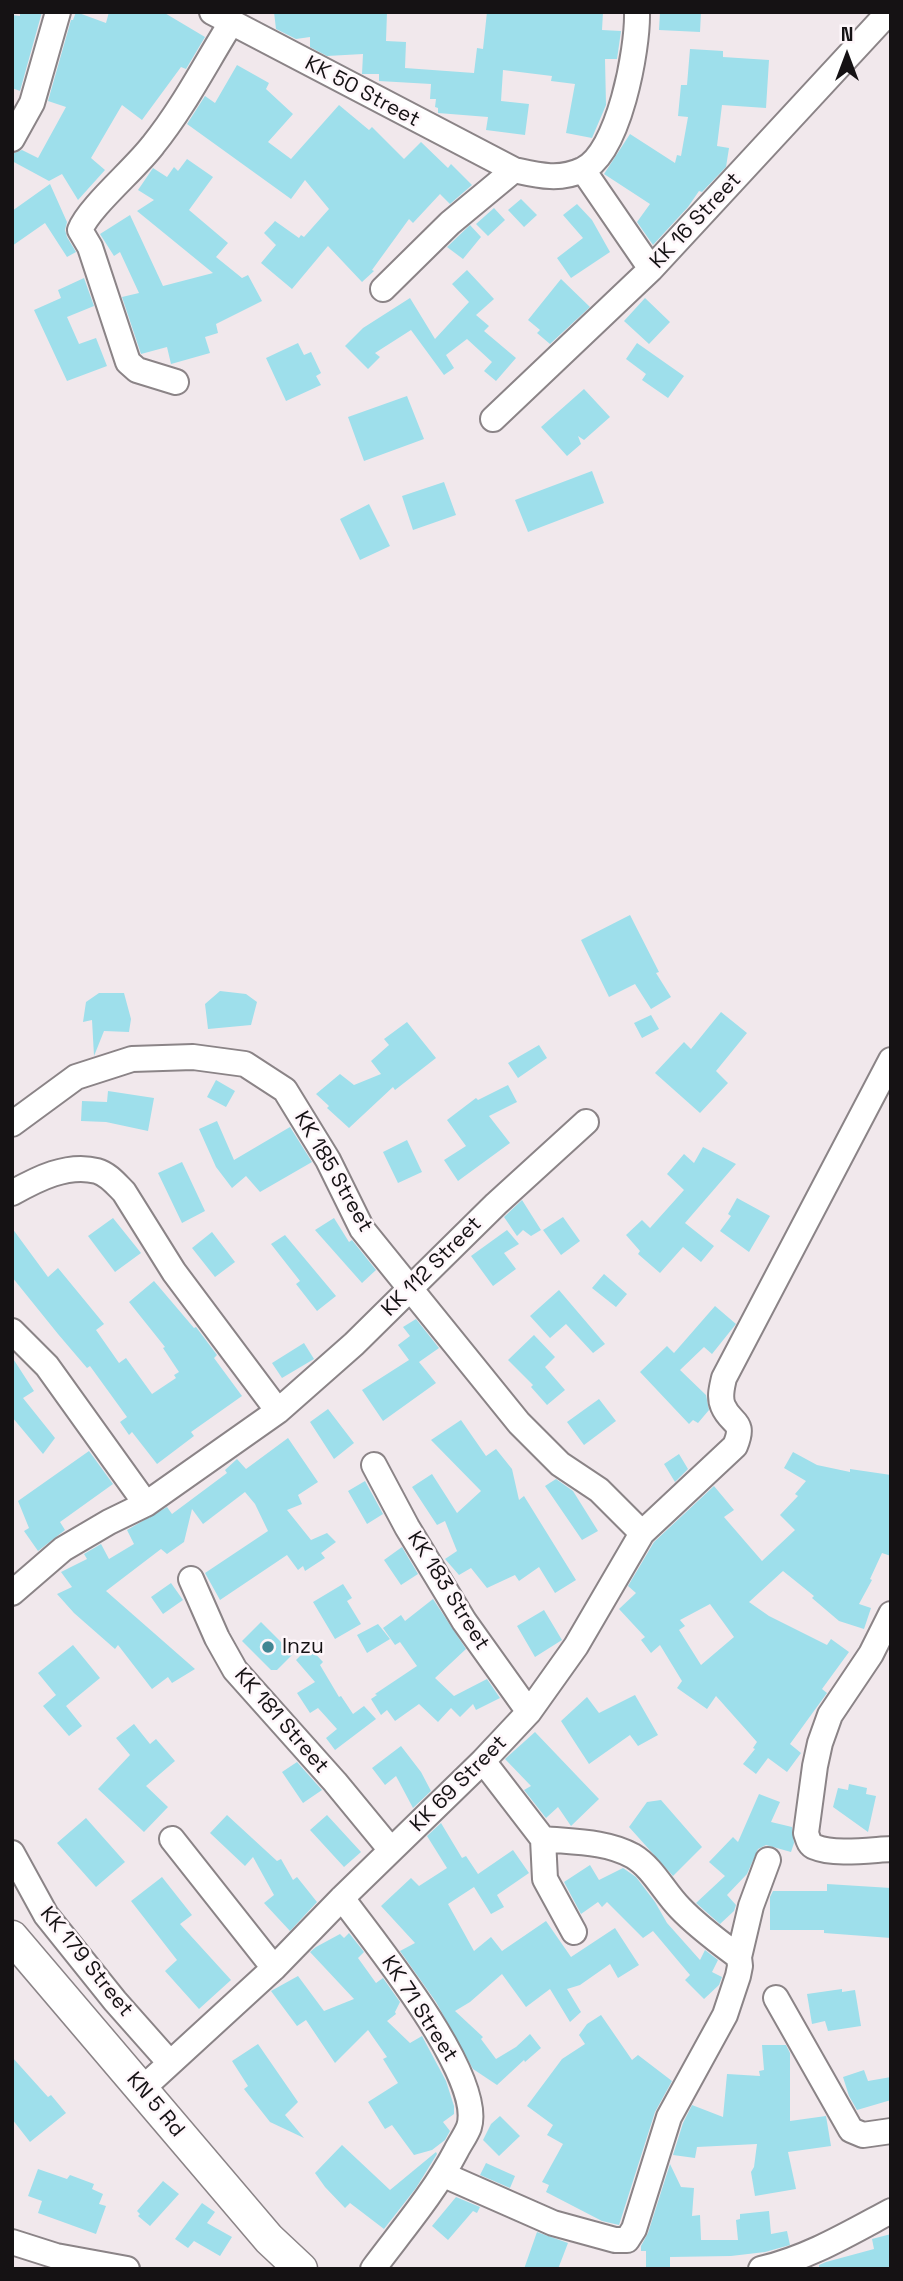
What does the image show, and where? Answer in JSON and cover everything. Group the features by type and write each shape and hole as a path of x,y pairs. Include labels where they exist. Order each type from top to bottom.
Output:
{"main road":[{"name":"KN 5 Rd","path":"12,1937 142,2089 269,2254 301,2269"}],"street":[{"path":"12,139 32,103 58,12"},
{"path":"637,12 631,76 611,136 592,163 583,170 651,269"},
{"name":"KK 16 Street","path":"493,419 651,269 889,12"},
{"path":"176,382 137,370 128,362 90,247 80,230 88,215 137,166 156,142 221,18"},
{"name":"KK 50 Street","path":"221,18 514,170 553,178 583,170"},
{"path":"383,289 450,223 514,170"},
{"name":"KK 185 Street","path":"12,1124 76,1077 132,1059 193,1057 245,1064 285,1090 328,1160 362,1229 519,1423 560,1464 599,1490 642,1533"},
{"name":"KK 69 Street","path":"142,2089 274,1968 529,1712 576,1646 642,1533 735,1446 740,1434 737,1423 723,1407 720,1392 724,1378 891,1060"},
{"name":"KK 112 Street","path":"12,1593 63,1549 146,1504 278,1411 354,1345 496,1203 586,1122"},
{"path":"12,1193 58,1172 97,1171 110,1178 124,1192 181,1281 278,1411"},
{"path":"12,1331 47,1366 146,1504"},
{"name":"KK 183 Street","path":"374,1465 407,1527 464,1621 529,1712"},
{"name":"KK 181 Street","path":"191,1579 216,1638 235,1670 335,1782 391,1850"},
{"path":"891,1614 871,1654 830,1715 815,1766 806,1833 808,1842 813,1847 833,1850 891,1849"},
{"path":"483,1761 543,1839 545,1879 574,1932"},
{"path":"172,1839 274,1968"},
{"path":"543,1839 597,1844 635,1857 648,1868 691,1920 739,1957"},
{"path":"444,2175 553,2223 615,2240 627,2240 634,2229 669,2117 725,2015 738,1976 739,1957 751,1906 768,1860"},
{"name":"KK 179 Street","path":"15,1864 46,1915 115,2001 170,2063"},
{"name":"KK 71 Street","path":"342,1898 405,1983 456,2064 469,2100 469,2127 444,2175 373,2269"},
{"path":"776,1998 851,2130 863,2135 891,2131"},
{"path":"761,2269 792,2261 817,2250 891,2211"},
{"path":"12,2242 56,2256 128,2269"}],"building":[{"path":"20,12 42,12 20,91 12,88 12,15 20,16"},
{"path":"76,12 106,23 109,12 163,12 205,37 186,69 181,67 142,120 122,105 91,158 105,170 78,200 62,174 49,181 12,161 12,154 22,150 38,158 66,107 48,101 71,20"},
{"path":"274,12 387,12 386,41 406,42 405,68 474,73 477,48 483,49 487,12 603,12 602,30 621,31 617,59 605,59 606,105 592,138 566,133 575,84 551,81 552,76 503,70 501,101 529,104 525,135 486,130 488,117 438,113 438,108 435,107 436,99 430,99 431,84 379,81 379,74 362,74 363,54 327,56 310,47 310,37 296,39 276,29"},
{"path":"660,12 701,12 700,32 659,30"},
{"path":"690,49 723,51 723,57 769,60 766,108 722,105 717,146 729,148 726,167 702,192 699,191 653,245 637,222 650,204 604,174 630,134 675,163 677,155 681,156 688,117 678,116 681,85 687,85"},
{"path":"237,65 269,83 266,89 293,114 268,142 291,159 339,105 369,130 372,127 404,159 421,142 448,168 451,164 472,185 450,204 440,194 413,223 409,219 372,270 374,271 362,282 328,246 292,289 261,263 276,245 264,233 275,221 299,238 301,235 304,237 329,209 305,180 291,199 187,124 205,96 215,103"},
{"path":"187,159 213,177 189,210 228,243 216,257 242,278 248,275 262,301 216,324 218,333 205,337 210,353 171,364 167,347 141,354 122,297 139,293 120,252 114,256 100,234 130,215 163,286 213,273 137,211 154,200 138,190 153,168 167,177 174,167 178,171"},
{"path":"50,184 67,222 67,237 76,252 67,257 45,223 12,246 12,211"},
{"path":"521,199 537,215 524,227 508,210"},
{"path":"577,204 592,220 610,252 571,278 557,258 583,238 563,215"},
{"path":"494,208 505,220 488,236 476,224"},
{"path":"470,225 481,237 463,259 447,247"},
{"path":"467,270 494,299 476,315 489,326 484,331 516,358 496,381 484,371 492,362 467,339 446,355 454,368 444,375 411,330 375,353 380,357 368,369 345,346 363,328 410,298 435,339 469,302 452,284"},
{"path":"84,278 94,306 67,317 79,344 96,338 107,366 67,381 34,310 61,298 58,290"},
{"path":"561,279 590,307 550,344 537,333 540,330 528,320"},
{"path":"645,298 670,322 649,344 624,321"},
{"path":"298,343 304,355 311,352 321,373 316,376 321,385 286,401 266,358"},
{"path":"637,343 684,376 668,398 642,380 646,374 626,359"},
{"path":"584,389 610,417 584,440 578,436 581,444 567,456 541,427"},
{"path":"407,396 424,439 364,461 348,417"},
{"path":"592,471 604,503 528,532 515,500"},
{"path":"444,482 456,515 413,530 402,496"},
{"path":"369,504 390,546 360,560 340,519"},
{"path":"630,915 659,972 656,973 671,997 651,1009 635,984 609,997 581,940"},
{"path":"220,991 246,994 257,1002 251,1025 208,1029 205,1004"},
{"path":"99,993 124,993 131,1019 129,1032 104,1031 94,1056 92,1020 83,1022 86,1002"},
{"path":"721,1012 747,1033 716,1071 728,1083 700,1113 655,1073 684,1042 691,1049"},
{"path":"651,1015 659,1029 642,1038 634,1023"},
{"path":"407,1022 436,1058 395,1090 393,1087 349,1128 316,1094 340,1074 354,1085 381,1074 371,1061 389,1045 384,1039"},
{"path":"539,1045 547,1058 518,1078 508,1063"},
{"path":"216,1080 235,1091 226,1107 207,1097"},
{"path":"508,1085 517,1102 489,1116 510,1143 458,1181 444,1160 466,1146 447,1120 476,1098 478,1100"},
{"path":"108,1091 154,1098 148,1131 106,1122 81,1121 82,1101 107,1102"},
{"path":"217,1121 234,1160 290,1127 312,1162 260,1192 246,1176 232,1188 216,1167 199,1129"},
{"path":"407,1140 422,1172 398,1183 383,1152"},
{"path":"703,1147 736,1164 685,1223 714,1246 701,1262 683,1247 660,1273 638,1254 640,1251 626,1235 642,1220 650,1228 684,1190 667,1174 684,1154 694,1163"},
{"path":"182,1162 205,1211 182,1223 158,1173"},
{"path":"737,1198 770,1216 749,1252 720,1231 731,1216 728,1214"},
{"path":"522,1200 541,1230 531,1236 523,1230 517,1236 504,1217"},
{"path":"563,1217 580,1241 561,1255 543,1230"},
{"path":"113,1218 141,1253 115,1272 88,1236"},
{"path":"334,1218 349,1242 352,1240 376,1270 362,1283 315,1230"},
{"path":"12,1228 48,1277 58,1268 104,1324 96,1330 119,1363 126,1358 152,1394 176,1378 174,1375 179,1372 163,1348 165,1347 129,1302 154,1281 194,1328 196,1327 217,1355 214,1358 242,1396 191,1432 194,1436 157,1464 132,1432 129,1435 120,1422 127,1417 90,1366 87,1368 12,1277"},
{"path":"507,1230 519,1244 504,1253 516,1269 493,1286 471,1256"},
{"path":"212,1232 235,1262 215,1277 192,1248"},
{"path":"285,1235 336,1296 317,1311 296,1284 300,1281 271,1244"},
{"path":"604,1274 627,1294 616,1307 592,1288"},
{"path":"559,1290 605,1344 593,1353 566,1324 550,1338 530,1316"},
{"path":"715,1306 736,1324 712,1354 704,1347 680,1370 706,1395 709,1410 698,1423 693,1420 689,1424 640,1372 667,1346 674,1353"},
{"path":"416,1319 439,1348 419,1362 436,1383 383,1421 362,1390 409,1360 398,1345 410,1336 403,1327"},
{"path":"534,1335 555,1357 545,1367 565,1390 547,1405 531,1387 533,1385 508,1360"},
{"path":"304,1343 314,1359 282,1378 272,1363"},
{"path":"12,1357 34,1391 23,1398 55,1438 43,1454 12,1417"},
{"path":"599,1399 616,1421 584,1445 567,1422"},
{"path":"328,1409 354,1443 334,1459 310,1422"},
{"path":"461,1420 486,1456 496,1449 512,1469 519,1500 524,1496 576,1580 555,1593 539,1567 519,1581 515,1575 487,1588 471,1568 459,1575 445,1559 457,1551 445,1521 437,1525 412,1487 432,1474 457,1513 481,1491 431,1440"},
{"path":"288,1438 318,1482 298,1495 302,1504 287,1510 311,1540 327,1533 336,1542 321,1553 325,1558 305,1571 303,1566 298,1570 287,1555 220,1600 205,1573 268,1531 255,1504 245,1492 203,1524 192,1509 184,1542 167,1554 161,1549 106,1591 195,1669 172,1683 168,1677 152,1689 118,1645 115,1649 57,1594 72,1587 61,1572 87,1559 84,1554 101,1544 109,1559 134,1544 127,1530 167,1507 172,1514 227,1473 225,1470 237,1459 246,1469"},
{"path":"89,1451 113,1484 60,1522 65,1530 38,1551 24,1531 29,1528 18,1501"},
{"path":"793,1452 817,1465 850,1472 850,1469 891,1475 891,1556 882,1553 859,1604 871,1608 864,1629 839,1621 783,1571 749,1602 769,1616 827,1645 831,1639 849,1652 822,1689 827,1693 790,1744 801,1753 787,1772 768,1758 756,1774 743,1764 757,1742 716,1696 707,1709 677,1688 682,1681 660,1645 651,1653 641,1640 645,1637 619,1609 636,1593 628,1586 654,1542 714,1486 734,1510 724,1517 762,1561 795,1530 780,1515 798,1496 795,1494 806,1481 784,1468","holes":["710,1604 734,1637 701,1665 679,1630 685,1626 680,1620"]},
{"path":"679,1454 688,1469 675,1482 664,1464"},
{"path":"556,1479 573,1491 598,1531 582,1540 545,1486"},
{"path":"365,1481 383,1514 367,1524 348,1491"},
{"path":"402,1547 418,1574 401,1585 384,1560"},
{"path":"171,1583 183,1600 163,1614 151,1597"},
{"path":"343,1584 352,1598 347,1601 361,1624 335,1639 313,1602"},
{"path":"433,1599 466,1649 435,1678 454,1696 487,1679 500,1698 476,1710 473,1704 460,1717 451,1708 438,1722 419,1704 395,1721 387,1710 381,1715 371,1699 417,1666 400,1642 395,1645 383,1628 401,1615 405,1621"},
{"path":"544,1610 562,1640 535,1657 517,1626"},
{"name":"Inzu","path":"261,1622 293,1654 277,1670 271,1670 242,1641"},
{"path":"378,1624 390,1639 367,1653 357,1635"},
{"path":"73,1645 100,1678 66,1706 82,1726 69,1736 43,1706 56,1695 38,1673"},
{"path":"309,1647 323,1662 320,1665 339,1697 341,1696 353,1714 364,1706 376,1719 335,1750 326,1738 337,1729 318,1708 310,1713 297,1693 315,1682 296,1660"},
{"path":"635,1695 658,1735 638,1746 630,1735 589,1764 561,1721 587,1697 599,1713"},
{"path":"134,1724 150,1744 156,1739 175,1761 146,1786 168,1807 144,1832 98,1789 130,1755 116,1738"},
{"path":"535,1732 599,1799 571,1826 558,1807 546,1818 524,1790 531,1786 505,1759"},
{"path":"401,1746 421,1772 431,1791 413,1808 396,1776 385,1785 372,1768"},
{"path":"297,1762 322,1790 303,1803 282,1772"},
{"path":"849,1784 867,1788 866,1794 876,1796 868,1832 833,1807 838,1788 848,1790"},
{"path":"759,1794 780,1802 771,1822 792,1827 794,1843 791,1852 766,1845 758,1849 747,1874 727,1895 736,1905 734,1911 720,1924 696,1903 725,1876 709,1862 733,1837 738,1842"},
{"path":"661,1800 702,1847 673,1876 629,1827 647,1802"},
{"path":"227,1815 277,1861 281,1859 293,1880 297,1877 317,1902 290,1931 264,1903 274,1895 253,1857 245,1866 210,1833"},
{"path":"327,1815 361,1852 344,1867 310,1830"},
{"path":"86,1818 125,1862 96,1887 57,1843"},
{"path":"441,1823 462,1858 466,1856 478,1874 513,1850 529,1873 497,1895 504,1907 491,1914 474,1887 448,1904 474,1951 491,1937 502,1951 546,1921 571,1957 615,1928 639,1965 618,1978 610,1964 580,1985 567,1989 581,2012 570,2022 550,1989 526,2007 502,1974 470,2002 455,2011 483,2037 481,2039 496,2059 516,2047 530,2034 541,2048 497,2085 473,2069 436,2002 400,1951 415,1943 381,1906 411,1878 419,1886 447,1868 427,1836"},
{"path":"590,1865 599,1880 623,1868 636,1877 667,1923 700,1960 705,1950 718,1960 712,1972 722,1977 719,1985 704,1999 685,1980 690,1975 653,1931 643,1938 607,1902 602,1907 598,1902 581,1914 564,1882"},
{"path":"162,1877 192,1915 180,1924 231,1980 199,2009 165,1971 177,1960 131,1901"},
{"path":"827,1884 891,1888 891,1938 824,1933 824,1930 770,1930 770,1897 773,1891 827,1891"},
{"path":"349,1933 364,1952 358,1958 376,1983 383,1978 400,2002 396,2014 387,2021 410,2043 422,2036 446,2081 454,2114 443,2122 450,2131 445,2140 432,2150 414,2155 392,2125 385,2129 368,2102 398,2083 383,2059 387,2057 368,2030 335,2063 306,2020 297,2026 271,1991 298,1976 324,2011 354,1999 310,1952 340,1934 344,1938"},
{"path":"842,1989 842,1992 855,1990 861,2026 828,2031 825,2021 812,2024 807,1994"},
{"path":"601,2015 632,2060 638,2055 672,2081 655,2112 619,2225 602,2221 546,2192 549,2185 542,2182 563,2144 547,2135 553,2125 527,2106 562,2059 585,2044 579,2035 587,2024"},
{"path":"258,2044 298,2102 285,2115 304,2138 270,2122 244,2089 248,2086 232,2061"},
{"path":"762,2045 786,2045 790,2053 790,2121 826,2116 831,2146 788,2152 796,2189 755,2196 751,2172 757,2144 697,2147 695,2158 673,2155 692,2105 723,2117 727,2074 760,2076 759,2071 764,2070"},
{"path":"12,2057 66,2113 30,2142 12,2119"},
{"path":"864,2070 868,2081 891,2077 891,2100 857,2110 843,2077"},
{"path":"500,2116 520,2136 499,2156 483,2140 491,2124"},
{"path":"342,2145 390,2190 436,2152 437,2154 416,2188 384,2229 350,2203 345,2208 315,2173"},
{"path":"486,2163 515,2176 510,2188 480,2175"},
{"path":"670,2164 681,2187 694,2188 692,2216 700,2215 701,2240 738,2240 736,2220 740,2219 740,2214 769,2211 771,2234 787,2231 790,2245 765,2252 731,2256 670,2257 670,2269 646,2269 646,2251 641,2251 641,2246 648,2233"},
{"path":"38,2169 67,2179 70,2175 94,2184 92,2189 103,2194 99,2204 106,2206 96,2234 38,2213 42,2201 28,2196"},
{"path":"163,2181 179,2194 150,2226 138,2216 140,2214 137,2211"},
{"path":"456,2197 480,2207 477,2213 473,2211 448,2240 432,2226"},
{"path":"202,2203 215,2212 207,2223 232,2237 220,2256 194,2241 188,2248 175,2239"},
{"path":"537,2232 568,2243 558,2269 524,2269"},
{"path":"891,2234 891,2269 819,2269 819,2265 826,2262 874,2249 872,2239"}],"place":[{"name":"Inzu","path":"268,1647"}]}
